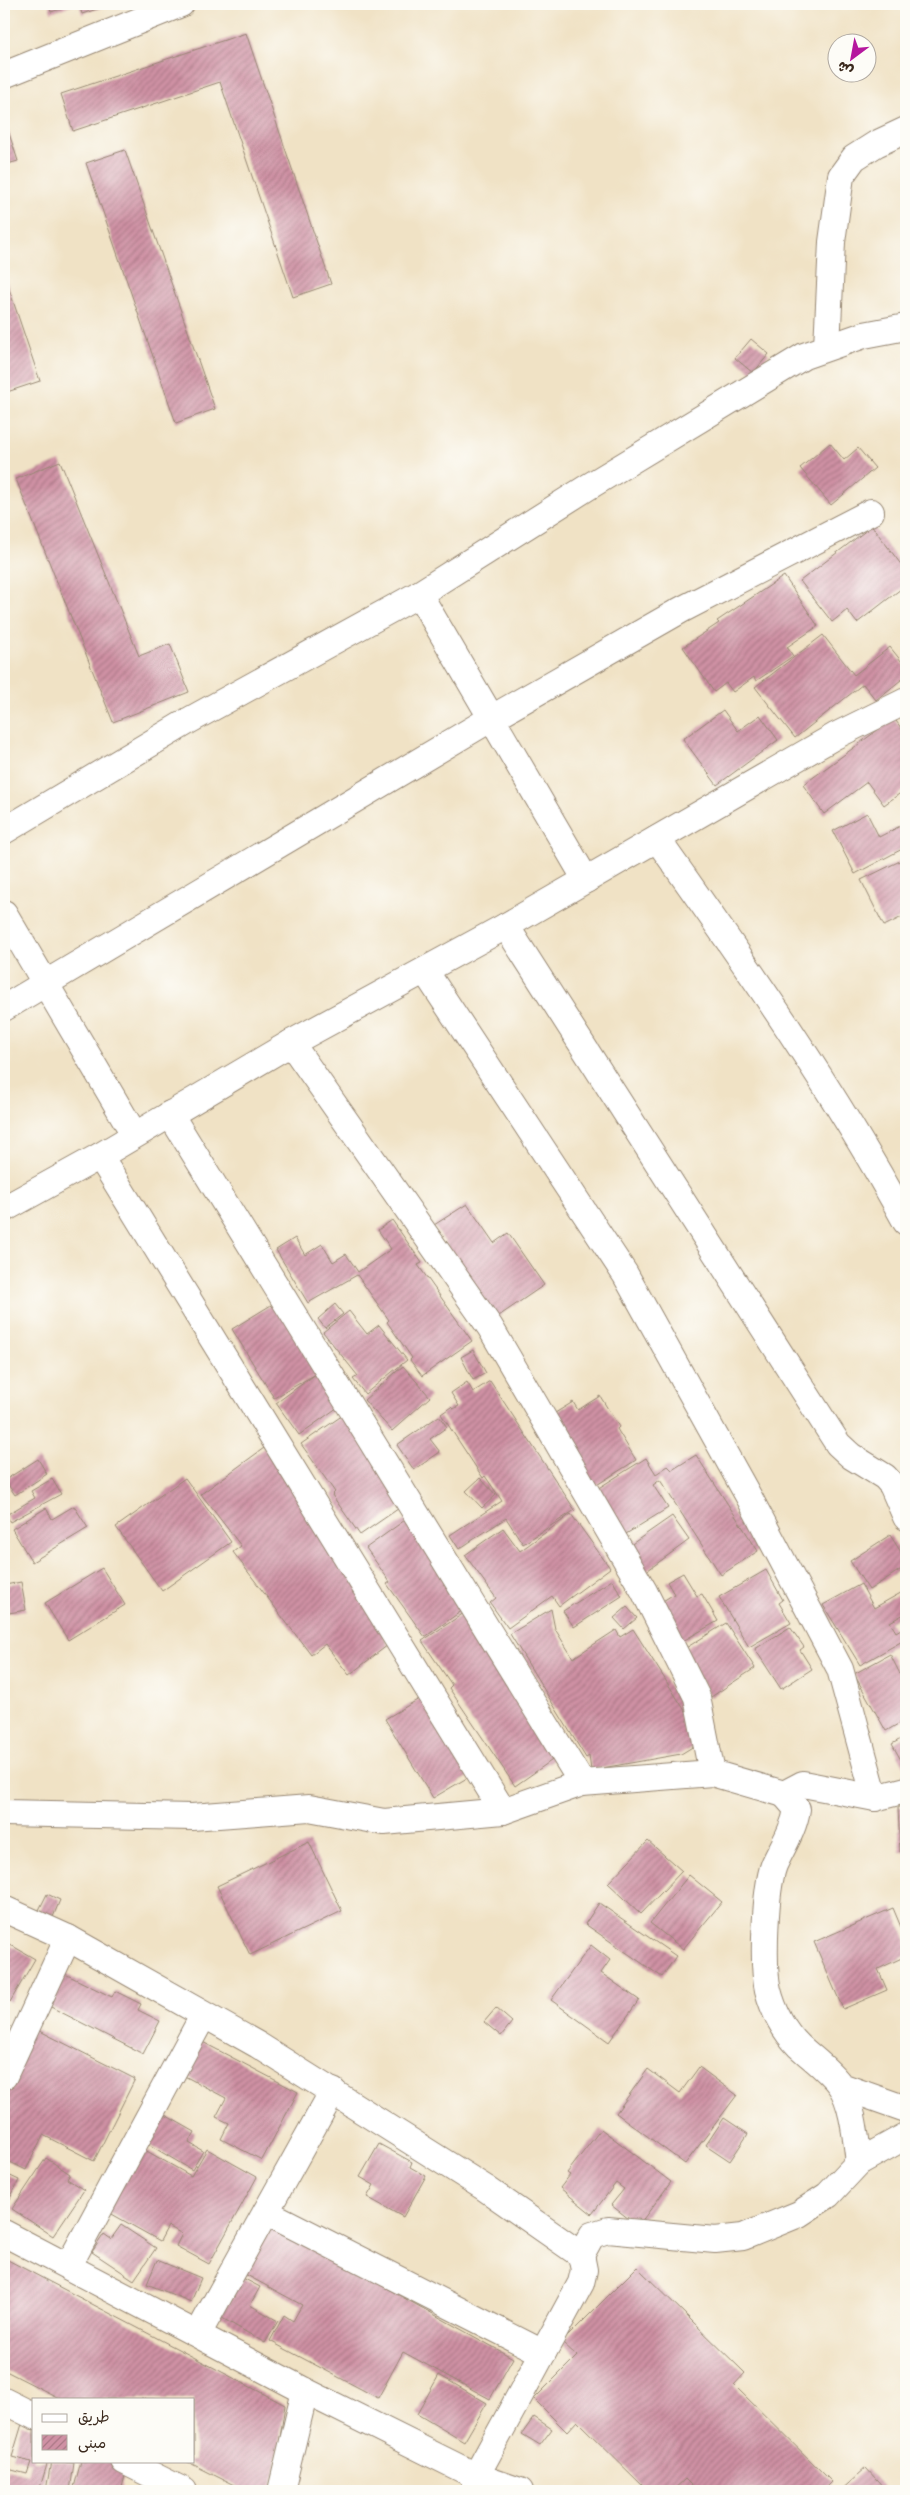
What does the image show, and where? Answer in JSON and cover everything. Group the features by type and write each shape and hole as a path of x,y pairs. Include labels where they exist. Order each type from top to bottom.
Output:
{"street":[{"path":"4,76 181,4"},
{"path":"828,347 832,242 841,176 854,158 876,144 906,130"},
{"path":"4,832 190,720 419,594 596,482 804,356 864,335 906,327"},
{"path":"4,1008 492,718 681,610 871,512"},
{"path":"419,594 586,880"},
{"path":"4,1210 100,1156 134,1134 291,1043 506,926 835,736 906,701"},
{"path":"657,839 761,985 883,1179 906,1222"},
{"path":"4,913 44,985 134,1134"},
{"path":"506,926 838,1444 851,1456 885,1477 892,1485 904,1507"},
{"path":"426,971 624,1274 750,1499 840,1669 874,1798"},
{"path":"291,1043 490,1327 644,1591 697,1698 712,1773"},
{"path":"170,1114 582,1783"},
{"path":"100,1156 503,1811"},
{"path":"4,1813 192,1818 309,1808 384,1822 503,1811 582,1783 712,1773 784,1794 797,1810 793,1826 774,1867 770,1884 765,1961 768,1990 779,2020 798,2044 841,2086 906,2109"},
{"path":"784,1794 803,1784 874,1798 906,1790"},
{"path":"4,1909 68,1938 258,2045 486,2188 581,2255"},
{"path":"5,2070 68,1938"},
{"path":"69,2265 204,2016"},
{"path":"841,2086 847,2103 860,2162"},
{"path":"198,2334 332,2091"},
{"path":"475,2484 581,2283 584,2270 581,2255 592,2235 608,2230 715,2240 743,2237 799,2214 828,2195 860,2162 906,2136"},
{"path":"266,2212 543,2353"},
{"path":"4,2233 69,2265 475,2484 520,2491"},
{"path":"281,2491 305,2391"},
{"path":"4,2401 32,2415"},
{"path":"131,2473 184,2491"}],"building":[{"path":"49,4 77,4 51,12"},
{"path":"79,4 112,4 82,14"},
{"path":"246,33 331,284 293,297 220,82 73,131 61,94"},
{"path":"4,118 18,161 4,165"},
{"path":"125,150 215,409 176,423 86,163"},
{"path":"4,274 40,381 4,393"},
{"path":"751,339 769,354 753,373 735,358"},
{"path":"830,443 844,460 858,448 875,468 831,505 800,468"},
{"path":"60,461 139,656 170,644 189,692 113,722 16,479"},
{"path":"872,526 906,571 906,585 857,623 847,610 832,622 800,581"},
{"path":"784,576 818,626 787,647 793,656 756,681 754,677 733,692 726,683 714,692 683,647 719,623 717,621"},
{"path":"823,635 854,675 890,647 906,667 906,676 876,700 863,684 795,738 755,687"},
{"path":"723,710 738,731 760,715 778,740 717,785 683,739"},
{"path":"894,718 906,735 906,789 884,805 867,782 824,814 803,785"},
{"path":"867,813 879,837 906,823 906,847 855,874 833,831"},
{"path":"906,858 906,915 884,926 861,880"},
{"path":"467,1204 494,1243 508,1233 544,1285 493,1320 434,1225"},
{"path":"392,1220 422,1263 418,1265 472,1341 422,1376 387,1322 389,1320 357,1275 308,1303 276,1250 295,1238 305,1255 322,1244 333,1262 346,1254 358,1272 391,1249 378,1230"},
{"path":"276,1302 341,1405 299,1435 276,1403 316,1374 274,1398 232,1329"},
{"path":"335,1304 343,1314 325,1328 318,1319"},
{"path":"349,1311 367,1334 379,1325 407,1360 365,1394 353,1379 358,1376 323,1332"},
{"path":"473,1350 486,1373 473,1380 461,1357"},
{"path":"403,1366 430,1397 392,1431 364,1400"},
{"path":"490,1381 575,1510 523,1544 506,1518 459,1549 450,1535 502,1501 485,1476 483,1478 441,1414 451,1407 453,1409 459,1406 451,1393 467,1382 473,1392"},
{"path":"600,1396 636,1460 592,1488 547,1418 573,1402 578,1410"},
{"path":"346,1413 408,1502 360,1535 332,1495 335,1492 301,1444"},
{"path":"439,1416 447,1427 430,1439 440,1452 414,1470 397,1445"},
{"path":"264,1448 356,1568 388,1645 349,1675 325,1644 311,1655 233,1552 241,1546 201,1494"},
{"path":"696,1455 758,1551 721,1575 660,1480 653,1485 668,1508 621,1537 597,1489 646,1458 656,1474 668,1466 672,1470"},
{"path":"38,1459 47,1474 15,1495 5,1480"},
{"path":"185,1478 231,1542 162,1591 116,1527"},
{"path":"480,1478 496,1495 482,1508 466,1491"},
{"path":"52,1479 61,1494 10,1522 6,1515 35,1498 31,1491"},
{"path":"74,1506 88,1528 32,1562 12,1529 46,1508 52,1519"},
{"path":"571,1514 610,1568 559,1606 552,1596 508,1628 490,1603 496,1598 465,1555 503,1528 520,1551"},
{"path":"412,1515 467,1607 425,1637 387,1584 390,1582 366,1548"},
{"path":"672,1516 689,1540 644,1573 626,1548"},
{"path":"890,1535 906,1560 906,1566 869,1590 850,1561"},
{"path":"102,1568 125,1605 68,1640 45,1603"},
{"path":"766,1570 783,1600 779,1603 791,1623 749,1647 719,1597"},
{"path":"683,1573 697,1596 702,1594 718,1621 681,1642 658,1604 674,1594 667,1582"},
{"path":"612,1580 622,1596 574,1627 563,1611"},
{"path":"21,1582 26,1610 9,1613 5,1585"},
{"path":"861,1584 874,1608 906,1590 906,1613 890,1622 896,1632 906,1626 906,1639 860,1665 823,1605"},
{"path":"627,1607 637,1618 624,1629 614,1618"},
{"path":"551,1609 555,1629 573,1658 616,1630 620,1637 633,1629 689,1717 694,1746 681,1754 591,1770 589,1756 586,1758 510,1634"},
{"path":"467,1611 558,1756 515,1786 449,1688 452,1685 422,1641"},
{"path":"726,1623 755,1668 711,1697 681,1651"},
{"path":"790,1627 804,1647 800,1650 812,1669 781,1689 755,1649"},
{"path":"890,1654 903,1680 906,1678 906,1723 905,1720 886,1731 854,1674"},
{"path":"436,1689 484,1768 433,1798 385,1719"},
{"path":"906,1736 906,1769 892,1744"},
{"path":"898,1807 906,1807 906,1852 900,1852"},
{"path":"648,1841 682,1871 641,1914 608,1883"},
{"path":"309,1842 342,1911 250,1955 217,1886"},
{"path":"689,1875 722,1902 683,1949 650,1923"},
{"path":"47,1894 60,1900 53,1917 39,1910"},
{"path":"599,1903 676,1956 662,1977 585,1924"},
{"path":"893,1908 906,1939 906,1956 878,1969 887,1990 843,2009 814,1942"},
{"path":"4,1941 35,1959 10,2002 4,1998"},
{"path":"591,1945 610,1960 601,1973 639,2000 609,2042 551,2000"},
{"path":"61,1972 112,1997 115,1991 141,2004 138,2010 160,2021 143,2054 45,2004"},
{"path":"496,2008 512,2022 501,2036 484,2022"},
{"path":"30,2026 135,2079 94,2161 43,2135 26,2170 4,2159 4,2085"},
{"path":"193,2037 298,2092 262,2160 221,2139 229,2123 216,2117 226,2098 175,2071"},
{"path":"699,2067 737,2095 685,2164 616,2113 648,2069 680,2093"},
{"path":"158,2111 195,2132 189,2143 203,2151 192,2170 141,2140"},
{"path":"724,2118 748,2134 730,2161 706,2145"},
{"path":"601,2129 671,2182 638,2226 611,2205 624,2189 616,2183 592,2214 560,2188 570,2175 567,2173"},
{"path":"379,2144 412,2162 410,2167 426,2176 403,2217 367,2197 374,2185 360,2177"},
{"path":"136,2145 191,2176 207,2149 257,2177 209,2264 176,2246 182,2234 168,2226 160,2241 101,2208"},
{"path":"46,2158 70,2174 67,2179 84,2190 53,2236 12,2209"},
{"path":"4,2173 19,2180 4,2211"},
{"path":"268,2223 513,2358 490,2399 403,2352 378,2398 270,2341 284,2315 293,2321 302,2305 241,2272"},
{"path":"121,2225 156,2248 134,2280 92,2252 104,2234 111,2239"},
{"path":"4,2258 285,2405 272,2491 246,2491 188,2462 195,2462 195,2398 59,2398 4,2370"},
{"path":"157,2260 201,2278 191,2302 147,2284"},
{"path":"637,2267 745,2373 734,2385 832,2482 823,2491 697,2491 685,2479 672,2491 648,2491 577,2421 567,2432 534,2399 577,2356 562,2342"},
{"path":"239,2276 260,2287 250,2305 278,2321 265,2343 217,2315"},
{"path":"439,2375 487,2403 464,2442 417,2414"},
{"path":"534,2417 552,2429 540,2445 522,2434"},
{"path":"22,2424 32,2427 32,2462 48,2462 39,2491 4,2491 8,2469 27,2474 31,2462 12,2457"},
{"path":"51,2462 74,2463 70,2491 46,2491"},
{"path":"81,2462 129,2462 121,2491 73,2491"},
{"path":"866,2468 887,2491 840,2491"}]}
